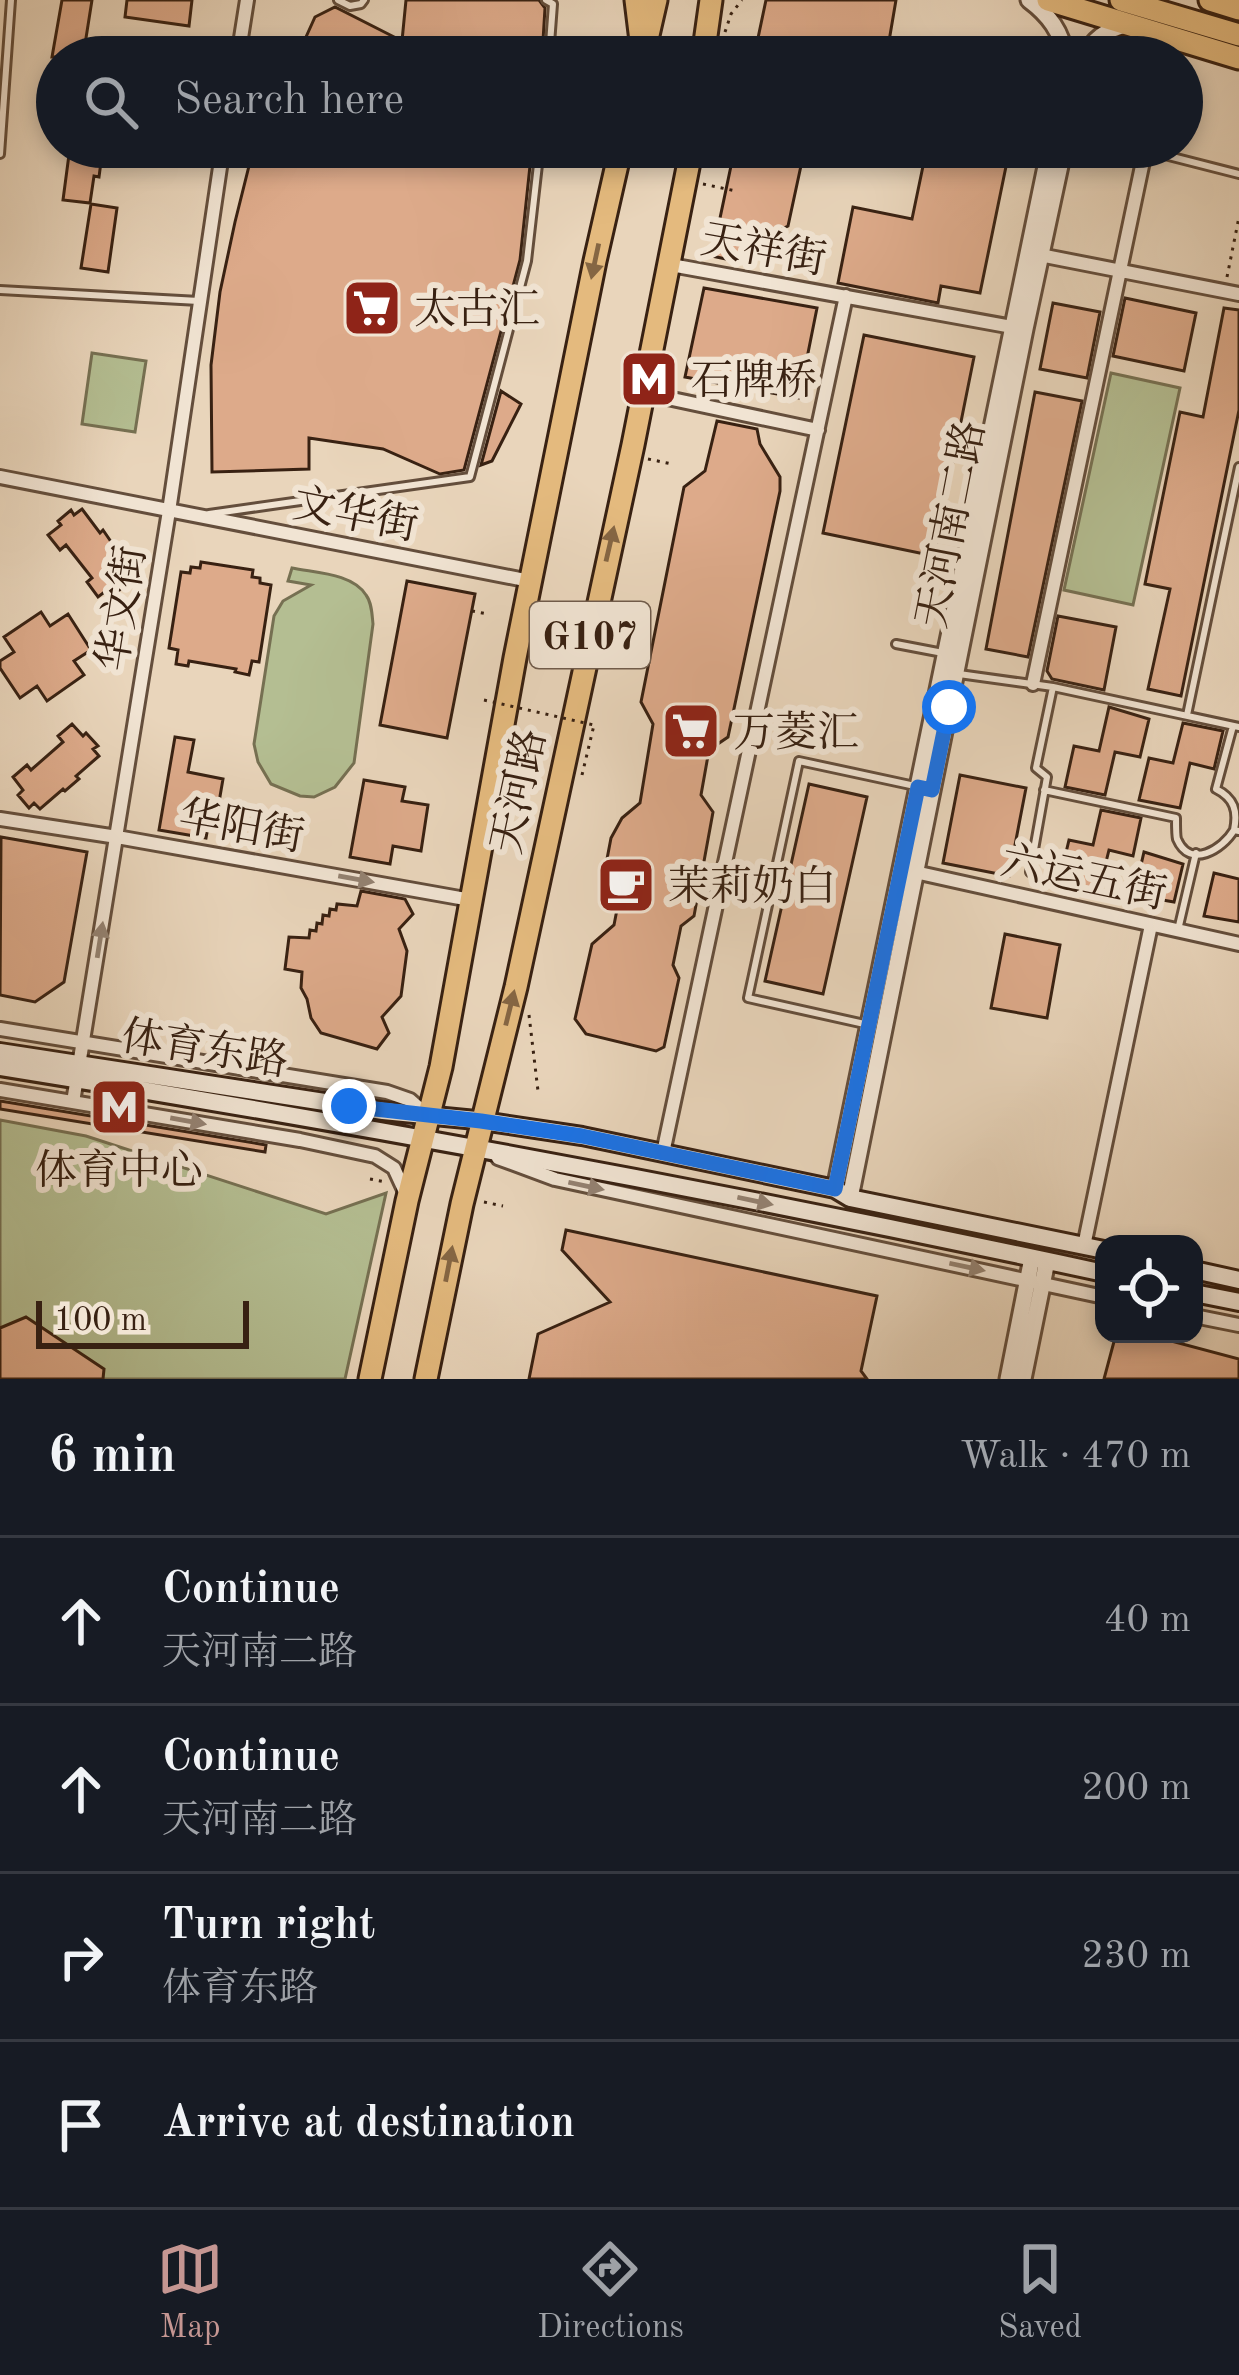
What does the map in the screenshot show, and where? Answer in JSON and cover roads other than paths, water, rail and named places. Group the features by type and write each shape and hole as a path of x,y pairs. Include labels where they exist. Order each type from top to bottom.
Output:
{"highway":[{"path":"636,0 640,36"},
{"path":"647,36 656,0"},
{"path":"710,0 710,36"},
{"path":"712,36 720,0"},
{"path":"1048,0 1147,36"},
{"path":"1121,0 1239,35"},
{"path":"1210,0 1239,8"},
{"path":"1203,52 1239,58"},
{"name":"天河路","path":"370,1379 405,1194 441,1066 530,581 616,168"},
{"name":"天河路","path":"426,1379 463,1198 516,987 688,168"}],"main road":[{"name":"体育东路","path":"0,1052 78,1072 422,1140 582,1166 1095,1271"},
{"name":"体育东路","path":"0,1067 78,1072 582,1136 1095,1248"},
{"path":"1203,1272 1239,1280"},
{"path":"1203,1295 1239,1302"}],"street":[{"path":"241,36 247,0"},
{"path":"1029,0 1061,36"},
{"path":"1101,36 1127,25"},
{"name":"华文街","path":"73,1102 220,168"},
{"name":"天河南二路","path":"843,1193 953,661 1046,168"},
{"name":"天河南二路","path":"1018,328 1059,168"},
{"path":"1034,684 1141,168"},
{"path":"1040,255 1239,294"},
{"name":"天祥街","path":"671,265 1018,328"},
{"path":"663,1153 846,296"},
{"path":"644,393 818,430"},
{"name":"文华街","path":"0,477 530,581"},
{"name":"天河南二路","path":"876,1027 915,872 925,788"},
{"name":"华阳街","path":"0,819 472,900"},
{"name":"六运五街","path":"915,872 1239,944"},
{"path":"1084,1246 1151,925"},
{"path":"0,1029 387,1092 410,1100 428,1116"},
{"path":"0,1090 375,1156 394,1168 405,1194"},
{"path":"259,1108 301,1141"},
{"path":"475,1149 555,1179 1095,1295"},
{"path":"1008,1379 1040,1259"},
{"path":"1023,1379 1035,1282"},
{"path":"1203,1318 1239,1325"}],"lane":[{"path":"0,154 11,0"},
{"path":"338,0 350,6 364,0"},
{"path":"546,0 553,4 551,36"},
{"path":"1203,164 1239,174"},
{"path":"195,516 470,477 527,261 538,168"},
{"path":"0,290 199,301"},
{"path":"1187,715 1239,467"},
{"path":"896,644 1034,684 1236,726 1216,789 1234,804 1237,830 1215,852 1186,850 1177,838 1176,818 1044,790"},
{"path":"1030,872 1047,777 1036,767 1053,687"},
{"path":"876,1027 748,998 799,760 925,788"},
{"path":"1178,930 1196,853"}],"place":[{"name":"太古汇","path":"372,308"},
{"name":"石牌桥","path":"649,379"},
{"name":"万菱汇","path":"691,731"},
{"name":"茉莉奶白","path":"626,885"},
{"name":"体育中心","path":"119,1107"}]}
